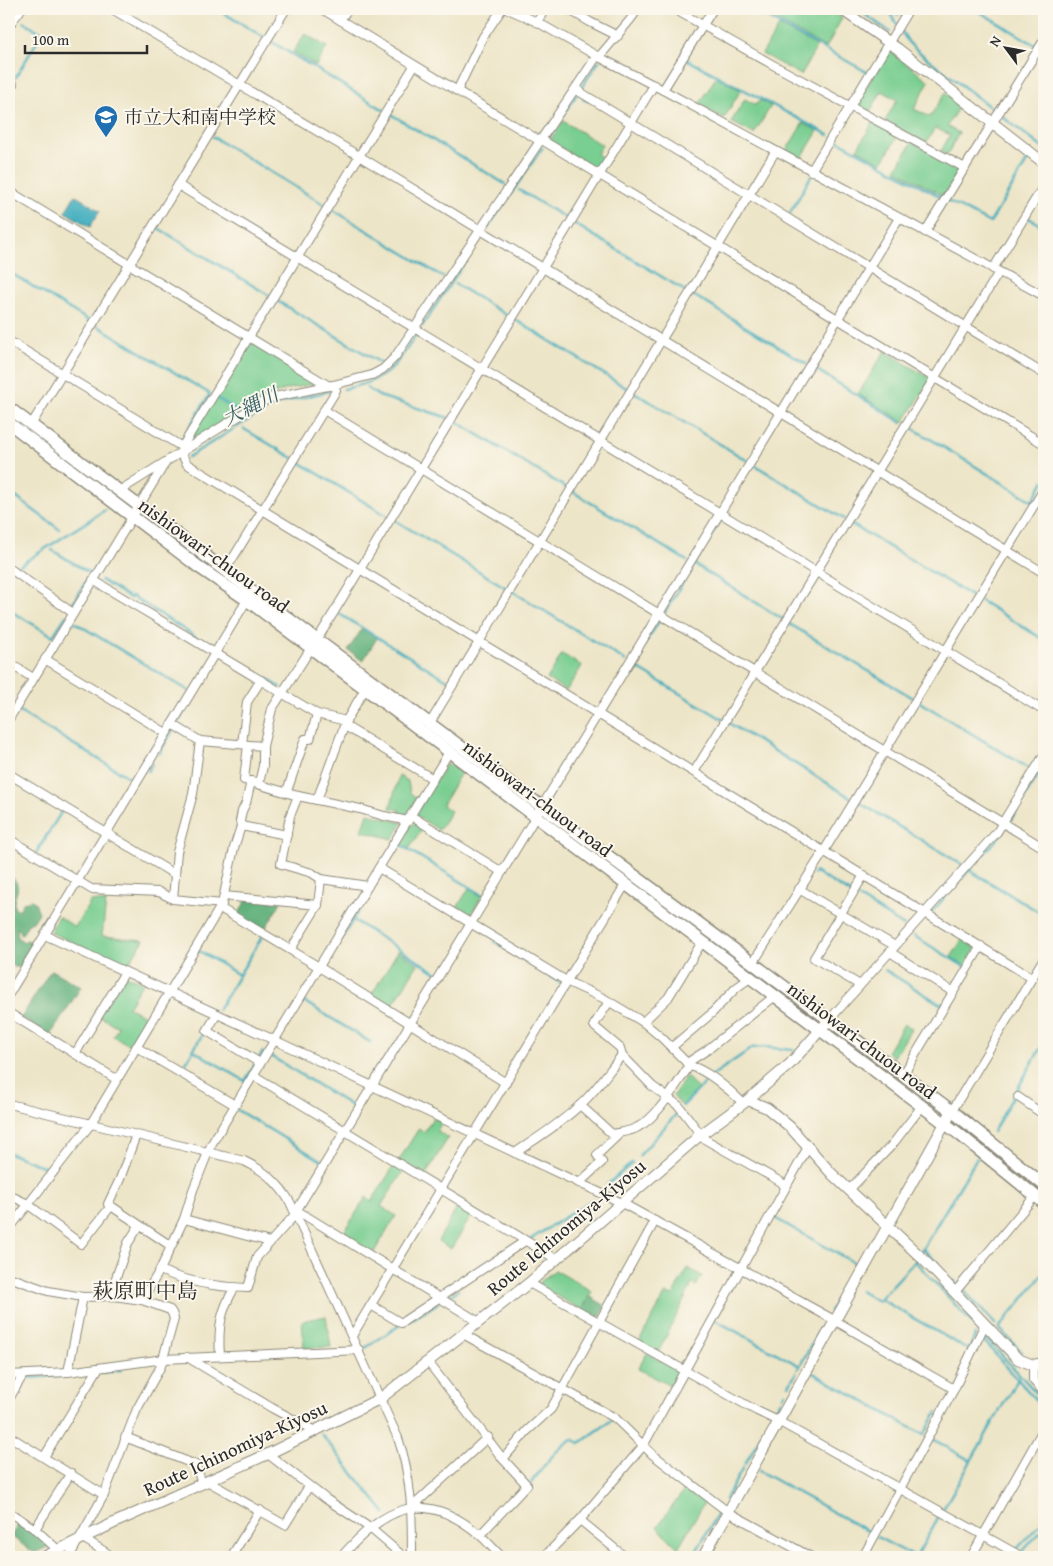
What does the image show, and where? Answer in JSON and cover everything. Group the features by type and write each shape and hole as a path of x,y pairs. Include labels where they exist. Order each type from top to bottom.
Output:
{"main road":[{"path":"10,21 20,9"},
{"path":"841,9 996,116 1044,163"},
{"name":"nishiowari-chuou road","path":"9,408 225,571 314,644 365,689 922,1106 1040,1199"},
{"name":"nishiowari-chuou road","path":"9,423 200,568 430,723 830,1019 1043,1182"},
{"name":"Route Ichinomiya-Kiyosu","path":"44,1557 268,1454 381,1398 529,1283 700,1135 790,1064 830,1019"},
{"path":"745,1101 767,1108 790,1127 849,1190 920,1256 1018,1359 1033,1365 1044,1363"},
{"path":"703,1557 952,1111"}],"street":[{"path":"31,425 286,9"},
{"path":"322,9 1044,444"},
{"path":"340,20 348,9"},
{"path":"458,91 483,37 502,9"},
{"path":"508,9 537,22 598,57 663,90 1044,296"},
{"path":"537,22 545,9"},
{"path":"568,9 618,36"},
{"path":"119,491 165,463 181,450 270,398 372,375 383,369 395,357 575,89 598,57 618,36 638,9"},
{"path":"674,9 965,168"},
{"path":"663,90 713,9"},
{"path":"811,171 909,9"},
{"path":"117,10 1044,572"},
{"path":"925,232 1044,40"},
{"path":"181,450 414,66"},
{"path":"9,1230 90,1125 221,906 241,826 242,811 263,766 263,746 272,709 314,644 654,86"},
{"path":"575,89 1044,374"},
{"path":"430,723 478,640 662,341 775,152"},
{"path":"178,185 947,650 1044,711"},
{"path":"694,772 966,326 1044,185"},
{"path":"9,192 331,385 336,390 225,571"},
{"path":"160,1270 186,1280 213,1286 248,1288 257,1257 296,1211 899,218"},
{"path":"9,341 181,450 187,464 1032,978"},
{"path":"324,410 756,671 1044,848"},
{"path":"9,719 165,463"},
{"path":"753,963 824,851 1044,489"},
{"path":"9,568 74,613"},
{"path":"93,580 317,714 345,723 433,779"},
{"path":"9,994 247,600"},
{"path":"45,659 166,733"},
{"path":"9,664 33,678"},
{"path":"261,680 247,702 244,780 287,791 298,796 410,819 502,872"},
{"path":"316,800 345,723 365,689"},
{"path":"287,791 305,739 310,739 317,714"},
{"path":"172,724 200,741 263,746"},
{"path":"173,899 174,874 181,834 193,794 200,741"},
{"path":"142,1300 160,1270 184,1220 193,1190 211,1145 449,752"},
{"path":"830,1019 1003,823 1044,755"},
{"path":"9,774 174,874"},
{"path":"298,796 290,816 281,864 312,874 321,879 368,886"},
{"path":"241,826 287,836"},
{"path":"9,840 91,889 159,892 173,899 221,906 506,1083"},
{"path":"379,868 568,982 609,1002 643,1022 672,1047 687,1065 697,1068 745,1101"},
{"path":"860,986 814,958 864,875"},
{"path":"291,950 318,905 321,879"},
{"path":"352,1336 625,885"},
{"path":"799,889 840,914 953,992"},
{"path":"224,896 318,905"},
{"path":"45,935 622,1203 834,1320 954,1389"},
{"path":"643,1022 668,998 702,942"},
{"path":"903,1075 981,946"},
{"path":"952,1111 1044,958"},
{"path":"75,1054 125,972"},
{"path":"672,1047 711,1014 736,988 750,978"},
{"path":"580,1105 612,1134 630,1131 640,1126 656,1112 688,1068 687,1065 775,996"},
{"path":"609,1002 594,1025 595,1028 620,1048 622,1055 652,1086 668,1096 687,1115 700,1135 781,1182 785,1187"},
{"path":"9,1013 116,1079"},
{"path":"217,1014 207,1031 260,1063"},
{"path":"136,1047 235,1105"},
{"path":"515,1153 565,1118 580,1105 597,1088 622,1055"},
{"path":"253,1075 556,1259"},
{"path":"1018,1097 1044,1115"},
{"path":"9,1104 244,1161 269,1175 284,1192 296,1211 398,1438 404,1455 412,1507 412,1557"},
{"path":"849,1190 892,1145 922,1106"},
{"path":"579,1183 602,1162 597,1155 618,1133"},
{"path":"136,1136 120,1180 108,1204 170,1246"},
{"path":"544,1557 580,1520 642,1446 808,1147"},
{"path":"9,1195 28,1205 81,1244 111,1206"},
{"path":"955,1292 1040,1199"},
{"path":"296,1211 479,1322"},
{"path":"184,1220 270,1242"},
{"path":"503,1458 527,1431 551,1409 564,1389 655,1221"},
{"path":"110,1295 128,1243 139,1226"},
{"path":"371,1305 401,1323 526,1241"},
{"path":"9,1277 24,1284 48,1291 83,1297 110,1295 142,1300 170,1310 174,1319 164,1359 137,1409 104,1495 81,1539 68,1557"},
{"path":"529,1283 1017,1554"},
{"path":"220,1356 218,1333 221,1319 235,1287"},
{"path":"68,1372 83,1297"},
{"path":"862,1557 954,1389 985,1324"},
{"path":"463,1334 615,1418 642,1446 728,1512 811,1557"},
{"path":"9,1374 68,1372 187,1357 358,1350"},
{"path":"187,1357 272,1408 315,1431"},
{"path":"428,1362 503,1458 527,1484 480,1535"},
{"path":"1033,1365 1033,1380 1044,1392"},
{"path":"44,1457 98,1369"},
{"path":"9,1399 23,1375"},
{"path":"972,1557 1044,1428"},
{"path":"9,1436 104,1495"},
{"path":"125,1437 196,1465 204,1482 260,1510 285,1525 309,1486"},
{"path":"412,1507 488,1437"},
{"path":"268,1454 309,1486 370,1528 404,1557"},
{"path":"35,1529 71,1473"},
{"path":"343,1557 370,1528 392,1513 412,1507 422,1507 438,1510 452,1517 480,1535 502,1557"},
{"path":"232,1557 260,1510"},
{"path":"9,1512 35,1529 58,1550"},
{"path":"580,1520 625,1557"},
{"path":"81,1539 113,1557"}],"green space":[{"path":"756,9 829,9 842,18 826,48"},
{"path":"779,26 817,46 801,75 762,54"},
{"path":"305,34 327,47 316,66 293,52"},
{"path":"889,50 929,81 914,109 930,117 945,93 960,105 947,126 959,133 947,155 941,151 950,135 935,128 926,143 885,121 897,100 882,91 869,113 855,105"},
{"path":"716,77 741,90 724,118 699,105"},
{"path":"745,99 756,105 760,100 771,106 754,134 731,122"},
{"path":"563,121 602,145 597,154 605,159 599,169 597,170 550,141"},
{"path":"874,121 898,135 882,163 857,149"},
{"path":"803,123 818,131 801,159 786,151"},
{"path":"912,142 960,168 944,196 896,170"},
{"path":"250,341 319,383 288,389 271,395 241,412 215,397"},
{"path":"885,351 931,379 904,422 858,394"},
{"path":"215,398 240,413 186,446"},
{"path":"362,629 377,638 363,661 348,650"},
{"path":"562,654 582,666 566,691 547,679"},
{"path":"447,763 461,773 442,805 451,811 439,830 418,817 416,813"},
{"path":"399,776 408,781 410,793 417,798 407,815 399,816 400,810 390,808"},
{"path":"368,813 402,823 393,839 362,831"},
{"path":"416,823 423,828 409,849 400,844 411,825"},
{"path":"9,875 17,884 14,900 15,909 20,909 23,902 31,900 35,902 39,913 33,922 28,924 23,933 21,934 17,928 18,940 20,939 24,942 26,940 31,941 33,944 31,952 22,967 14,967 9,963"},
{"path":"469,888 482,896 468,919 455,911"},
{"path":"247,899 281,902 264,931 238,915"},
{"path":"91,901 106,902 102,936 144,940 126,967 52,933 51,930 58,916 75,927"},
{"path":"963,938 977,946 965,966 951,957"},
{"path":"398,951 418,964 390,1009 370,997"},
{"path":"51,970 81,987 50,1036 21,1018"},
{"path":"124,975 143,982 128,1007 150,1019 133,1047 113,1036 118,1027 99,1016"},
{"path":"904,1024 912,1028 894,1057 887,1052"},
{"path":"686,1076 698,1089 682,1106 673,1096"},
{"path":"433,1118 442,1122 437,1131 448,1138 425,1176 399,1160 419,1128 424,1132"},
{"path":"395,1164 404,1170 381,1206 396,1216 373,1254 342,1235 366,1197 372,1201"},
{"path":"460,1203 474,1212 451,1249 438,1241"},
{"path":"688,1268 702,1276 696,1286 692,1284 658,1353 639,1342 666,1293 672,1296"},
{"path":"555,1270 592,1291 582,1310 539,1286 539,1283"},
{"path":"589,1296 606,1306 600,1317 597,1318 582,1310"},
{"path":"326,1316 331,1347 304,1348 302,1321"},
{"path":"647,1353 679,1372 671,1386 638,1369"},
{"path":"688,1485 707,1498 678,1548 657,1527"},
{"path":"20,1522 34,1531 50,1546 34,1553 11,1536"}],"water":[{"path":"75,195 100,211 90,227 65,212"}],"waterway":[{"path":"217,9 265,38"},
{"path":"751,9 867,72"},
{"path":"857,9 890,32"},
{"path":"888,9 897,25"},
{"path":"894,9 898,15"},
{"path":"975,9 1037,46"},
{"path":"16,77 42,33 24,22"},
{"path":"900,29 909,43 919,52 1044,149"},
{"path":"272,42 384,110"},
{"path":"686,59 829,135"},
{"name":"大縄川","path":"581,88 599,61"},
{"name":"大縄川","path":"548,138 577,94"},
{"path":"583,99 588,101"},
{"path":"389,113 505,184"},
{"path":"213,137 325,205"},
{"path":"833,138 943,198"},
{"name":"大縄川","path":"487,229 542,148"},
{"path":"948,201 990,223 1028,160"},
{"path":"790,213 811,176"},
{"path":"519,190 569,220"},
{"path":"330,208 443,277"},
{"path":"1027,217 1044,227"},
{"path":"573,223 687,292"},
{"path":"158,228 270,296"},
{"name":"大縄川","path":"422,326 482,236"},
{"path":"9,272 91,322"},
{"path":"455,284 508,316"},
{"path":"693,295 807,364"},
{"path":"274,299 384,365"},
{"path":"514,319 628,389"},
{"path":"96,325 210,394 180,442"},
{"name":"大縄川","path":"344,389 370,382 388,372 416,335"},
{"path":"812,367 902,423"},
{"path":"367,388 379,396 449,418"},
{"name":"大縄川","path":"188,457 263,411 280,403 329,391"},
{"path":"634,392 748,461"},
{"path":"215,397 238,411"},
{"path":"454,420 568,489"},
{"path":"909,426 1032,501 1044,481"},
{"path":"244,429 293,458"},
{"path":"296,460 387,516"},
{"path":"753,464 844,519"},
{"path":"9,492 59,529"},
{"path":"573,492 687,561"},
{"path":"1040,500 1044,503"},
{"name":"大縄川","path":"17,567 105,510"},
{"path":"665,612 722,518"},
{"path":"393,519 508,589"},
{"path":"851,524 973,597"},
{"path":"52,550 91,574 72,604"},
{"path":"694,564 784,620"},
{"path":"101,580 130,598 132,596 208,645"},
{"path":"512,591 626,661"},
{"path":"981,601 1044,640"},
{"path":"9,610 53,636 66,616"},
{"path":"336,612 449,681"},
{"path":"642,648 662,617"},
{"path":"74,622 189,691"},
{"path":"788,623 915,699"},
{"path":"221,651 280,687"},
{"path":"178,722 215,660"},
{"path":"289,692 308,660"},
{"path":"632,665 724,720"},
{"path":"603,714 618,687"},
{"path":"918,701 1030,769"},
{"path":"18,711 135,781"},
{"path":"727,722 853,799"},
{"path":"159,754 173,730"},
{"path":"148,771 152,764"},
{"path":"1010,822 1044,765"},
{"path":"1038,775 1044,778"},
{"path":"857,801 961,864"},
{"path":"36,853 62,811"},
{"path":"931,913 1004,831"},
{"path":"399,844 483,895"},
{"path":"969,870 1044,915"},
{"path":"340,941 382,872"},
{"path":"814,874 815,872 850,893"},
{"path":"854,895 904,926"},
{"path":"353,920 437,973"},
{"path":"856,927 884,944"},
{"path":"914,936 965,967"},
{"path":"218,1010 262,937"},
{"path":"495,942 562,984"},
{"path":"198,950 239,975"},
{"path":"885,970 942,1005 943,1003"},
{"path":"305,997 321,971"},
{"path":"303,1001 370,1042"},
{"path":"181,1071 205,1030"},
{"path":"993,1132 1044,1042"},
{"path":"713,1075 752,1048 764,1047 793,1050"},
{"path":"193,1050 245,1081 256,1063"},
{"path":"259,1058 263,1052"},
{"path":"269,1055 355,1108"},
{"path":"683,1106 709,1079"},
{"path":"237,1110 322,1161"},
{"path":"639,1156 679,1111"},
{"path":"9,1153 52,1170 53,1168"},
{"path":"920,1253 977,1158"},
{"path":"607,1185 632,1163"},
{"path":"531,1239 593,1199"},
{"path":"774,1215 773,1217 856,1264 830,1311"},
{"path":"923,1249 938,1264"},
{"path":"917,1258 915,1261 1044,1401"},
{"path":"860,1291 878,1301 915,1261"},
{"path":"999,1328 1044,1273"},
{"path":"953,1280 956,1283"},
{"path":"447,1298 458,1290"},
{"path":"964,1291 995,1324"},
{"path":"880,1299 969,1350"},
{"path":"408,1322 438,1303"},
{"path":"715,1320 800,1366"},
{"path":"798,1369 824,1322"},
{"path":"362,1350 400,1325"},
{"path":"999,1328 1022,1352"},
{"path":"969,1350 975,1335"},
{"path":"982,1339 1044,1409"},
{"path":"98,1373 121,1370"},
{"path":"789,1385 796,1373"},
{"path":"813,1373 924,1435 937,1412"},
{"path":"21,1385 25,1378 89,1374"},
{"path":"1040,1383 1039,1381 1044,1375"},
{"path":"9,1379 16,1379"},
{"path":"942,1511 1018,1379"},
{"path":"774,1414 781,1400"},
{"path":"531,1483 550,1459 566,1443 572,1439 580,1443 612,1420"},
{"path":"745,1464 767,1425"},
{"path":"321,1434 386,1514"},
{"path":"931,1438 971,1461"},
{"path":"725,1500 743,1468"},
{"path":"759,1471 871,1533"},
{"path":"693,1557 719,1511"},
{"path":"916,1557 939,1516"},
{"path":"1015,1551 1044,1520"},
{"path":"1027,1557 1021,1553 1044,1528"},
{"path":"877,1537 915,1557"}],"place":[{"name":"市立大和南中学校","path":"106,138"}],"district":[{"name":"萩原町中島","path":"145,1290"}]}
